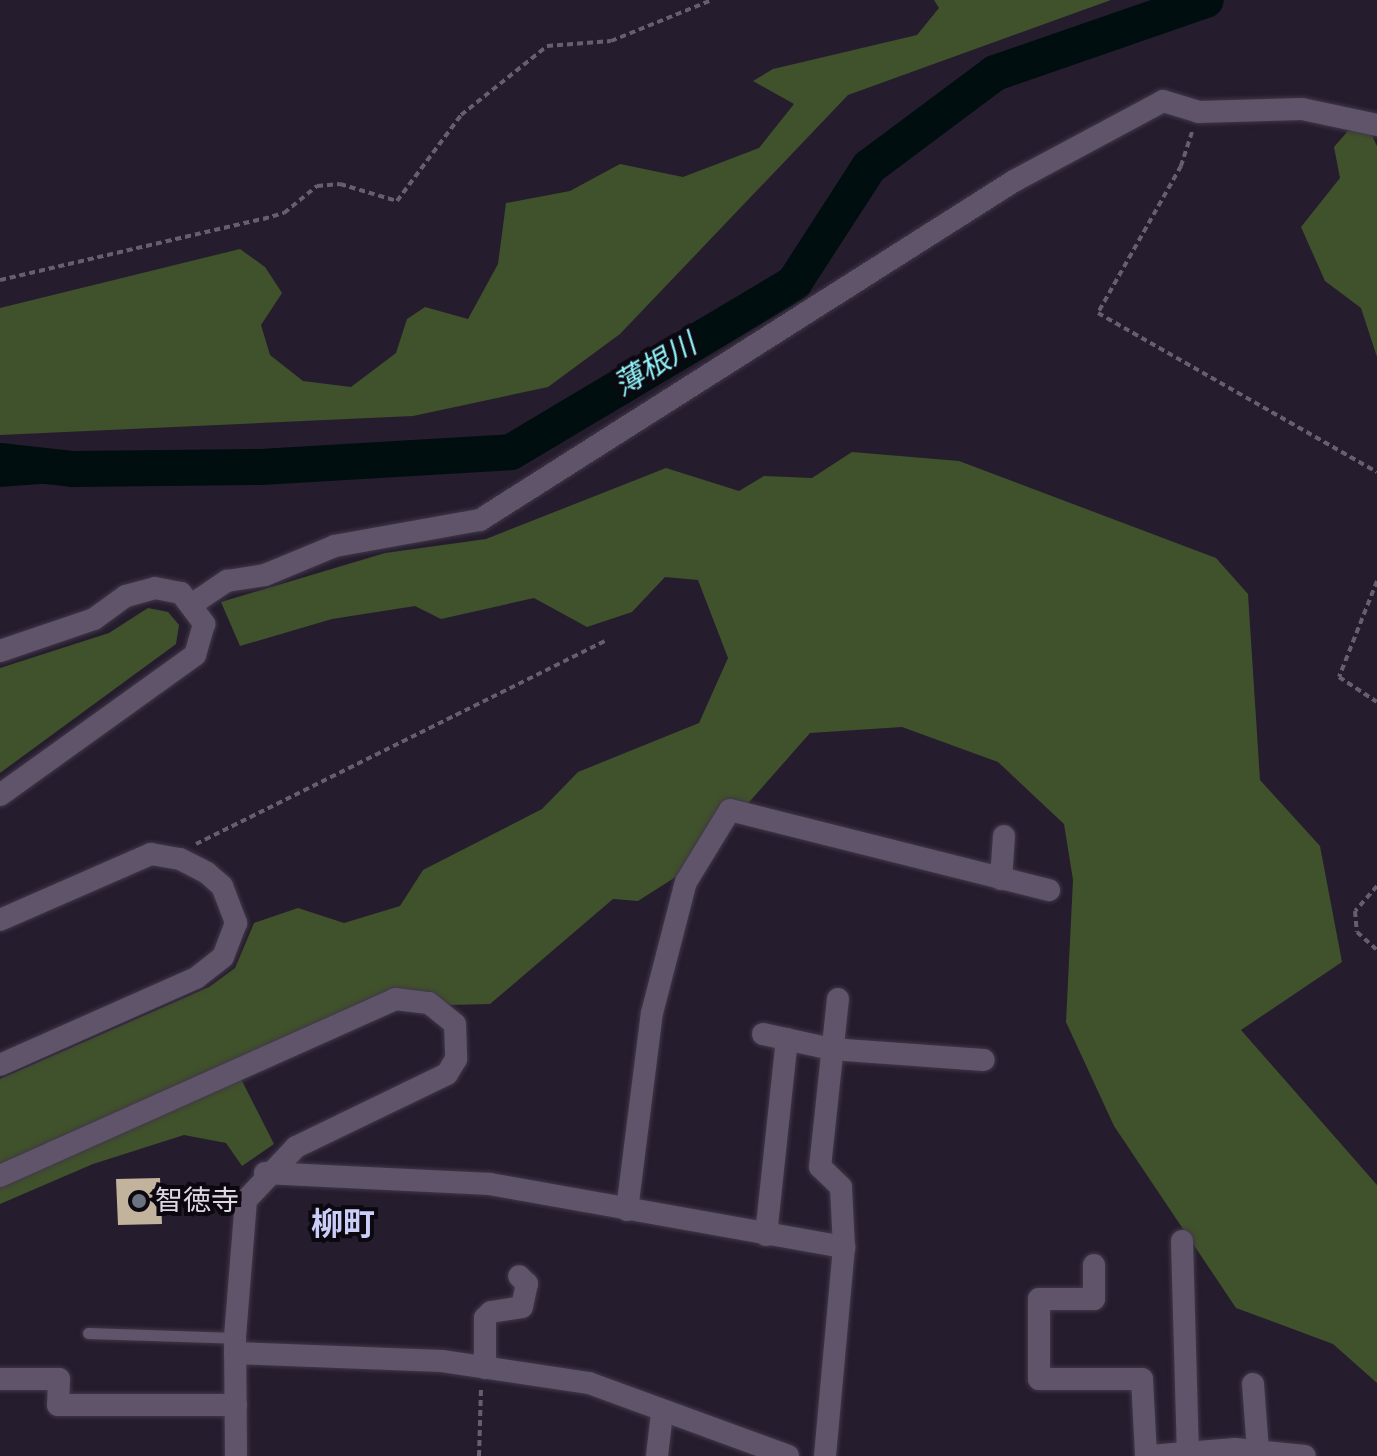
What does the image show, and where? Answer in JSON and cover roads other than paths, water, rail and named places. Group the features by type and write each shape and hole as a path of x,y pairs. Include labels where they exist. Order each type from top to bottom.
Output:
{"street":[{"path":"194,603 227,581 265,575 335,546 480,520 1014,181 1163,101 1198,112 1302,109 1377,125"},
{"path":"0,651 94,619 141,591 169,590 194,603 204,624 195,655 0,795"},
{"path":"627,1210 652,1013 686,882 730,810 1049,890"},
{"path":"1001,879 1004,836"},
{"path":"0,920 133,858 180,859 222,886 232,904 234,941 223,957 196,978 0,1065"},
{"path":"0,1176 395,999 429,1003 455,1024 456,1059 447,1074 335,1124 265,1173 241,1215 235,1345 236,1456"},
{"path":"825,1456 844,1247 841,1187 820,1167 838,999"},
{"path":"763,1034 831,1049 984,1060"},
{"path":"766,1235 787,1039"},
{"path":"265,1173 490,1184 844,1247"},
{"path":"1182,1241 1188,1450"},
{"path":"1094,1265 1094,1299 1039,1299 1039,1379 1142,1379 1148,1456 1188,1450 1258,1450 1305,1456"},
{"path":"485,1368 485,1318 522,1307 527,1284 519,1276"},
{"path":"235,1345 485,1368 589,1383 662,1413 788,1456"},
{"path":"0,1379 59,1379 58,1405 236,1405"},
{"path":"1253,1384 1258,1450"},
{"path":"657,1456 662,1413"}],"lane":[{"path":"88,1333 235,1345"}],"waterway":[{"name":"薄根川","path":"0,461 72,469 261,467 511,452 794,283 869,167 995,73 1206,0"}],"place":[{"name":"智徳寺","path":"139,1201"}],"district":[{"name":"柳町","path":"343,1224"}]}
